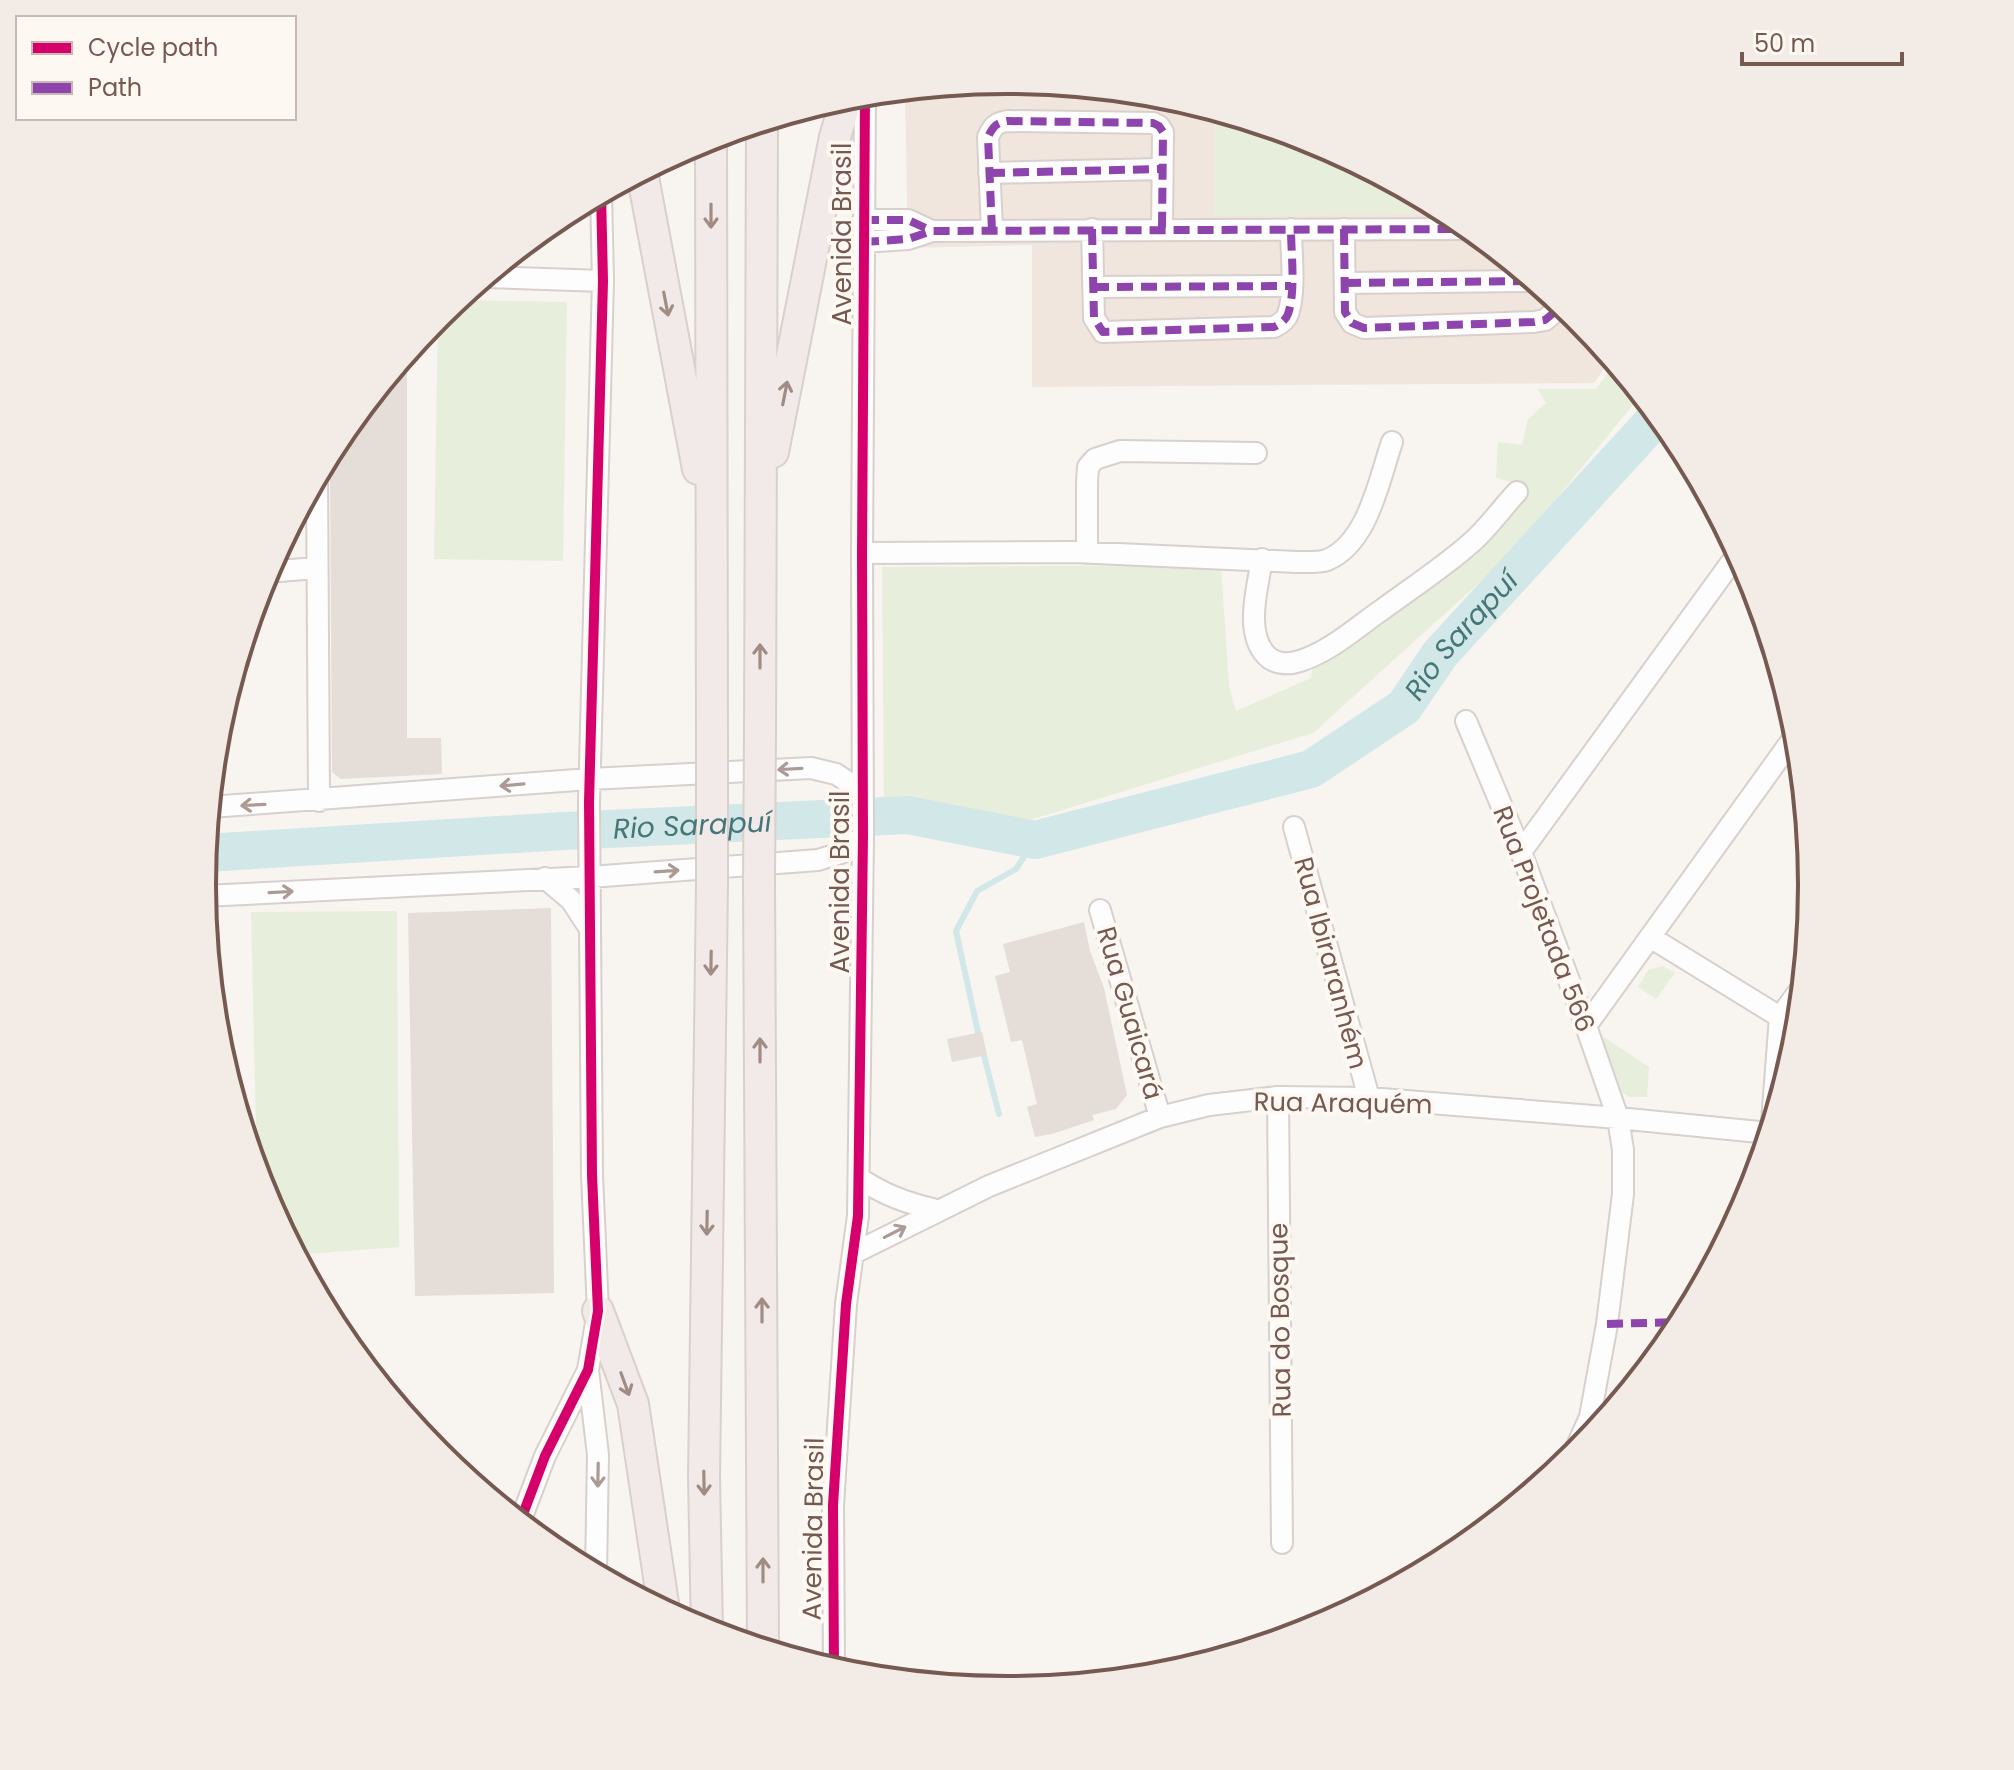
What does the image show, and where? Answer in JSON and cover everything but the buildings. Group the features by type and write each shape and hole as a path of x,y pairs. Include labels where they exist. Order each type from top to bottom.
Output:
{"highway":[{"path":"759,524 835,137 843,111"},
{"name":"Avenida Brasil","path":"762,133 759,883 763,1637"},
{"path":"707,1617 704,1477 712,885 711,151"},
{"path":"644,183 712,542"},
{"path":"598,1311 633,1404 662,1596"}],"street":[{"name":"Avenida Brasil","path":"834,1657 833,1505 846,1304 854,1253 859,1178 865,107"},
{"path":"992,231 988,137 992,127 1007,121 1153,123 1159,126 1163,132 1162,229"},
{"path":"989,173 1162,169"},
{"path":"596,1561 598,1455 588,1370 598,1311 592,1175 589,802 603,281 601,207"},
{"path":"863,220 908,220 932,231"},
{"path":"1092,229 1094,318 1103,332 1274,327 1288,315 1291,229"},
{"path":"1344,229 1345,312 1352,323 1364,328 1534,322 1545,320 1553,313"},
{"path":"863,242 908,239 932,231 1449,229"},
{"path":"500,278 603,281"},
{"path":"1345,283 1518,281"},
{"path":"1093,287 1291,286"},
{"path":"862,553 1087,553 1324,561 1339,553 1353,538 1366,516 1392,442"},
{"path":"1087,553 1088,467 1095,459 1120,451 1256,453"},
{"path":"1262,559 1255,610 1257,637 1263,652 1272,660 1285,664 1300,661 1330,647 1448,562 1475,540 1517,492"},
{"path":"317,499 319,801"},
{"path":"1521,852 1730,564"},
{"path":"281,571 317,568"},
{"name":"Rua Projetada 566","path":"1466,721 1521,852 1618,1118 1623,1150 1623,1194 1607,1324 1588,1421"},
{"path":"558,781 574,769 590,748"},
{"path":"1586,1026 1786,749"},
{"path":"221,806 558,781 811,768 836,774 862,795"},
{"name":"Rua Ibiraranhém","path":"1294,827 1369,1098"},
{"path":"216,895 590,877 818,860 841,853 863,833"},
{"path":"545,878 571,900 590,929"},
{"name":"Rua Guaicará","path":"1100,910 1160,1117"},
{"path":"1650,937 1780,1017"},
{"path":"1776,1068 1780,1017 1788,1006"},
{"name":"Rua Araquém","path":"854,1253 989,1186 1160,1117 1209,1105 1278,1097 1369,1098 1758,1132"},
{"name":"Rua do Bosque","path":"1278,1097 1282,1543"},
{"path":"859,1178 894,1199 936,1210"},
{"path":"524,1512 545,1456 588,1370"}],"shaded area":[{"path":"1007,94 1059,96 1161,109 1212,121 1310,154 1402,200 1489,257 1529,290 1605,367 1594,383 1032,387 1032,245 908,248 905,101"}],"green space":[{"path":"1214,122 1310,154 1412,206 1412,214 1214,216"},
{"path":"474,300 567,302 563,561 434,559 438,337"},
{"path":"1609,371 1635,403 1512,553 1313,733 1010,826 906,805 884,807 882,567 1221,565 1229,686 1236,711 1311,678 1313,665 1504,522 1527,488 1496,477 1498,442 1522,445 1528,419 1546,403 1538,389 1596,389"},
{"path":"397,911 399,1247 308,1254 276,1188 256,1133 251,912"},
{"path":"1663,966 1675,973 1656,999 1638,987 1648,970"},
{"path":"1604,1037 1649,1067 1647,1097 1629,1097 1622,1092 1602,1039"}],"waterway":[{"name":"Rio Sarapuí","path":"217,852 564,831 908,815 1035,840 1311,769 1404,707 1440,654 1650,425"},
{"name":"Rio Sarapuí","path":"979,1037 956,931 977,891 1016,869 1035,840"},
{"name":"Rio Sarapuí","path":"982,1048 999,1114"}],"marked path":[{"path":"992,231 988,137 995,126 1007,121 1153,123 1159,126 1163,132 1162,229"},
{"path":"989,173 1162,169"},
{"path":"863,220 908,220 932,231"},
{"path":"1092,229 1094,318 1103,332 1276,326 1286,318 1290,305 1291,229"},
{"path":"1344,229 1345,312 1352,323 1364,328 1534,322 1545,320 1553,313"},
{"path":"863,242 908,239 932,231 1449,229"},
{"path":"1345,283 1518,281"},
{"path":"1093,287 1291,286"},
{"path":"1607,1324 1666,1322"}],"cycle path":[{"path":"834,1657 833,1505 846,1304 858,1216 863,836 865,107"},
{"path":"524,1512 545,1456 588,1370 598,1311 592,1175 589,802 603,281 601,207"}]}
